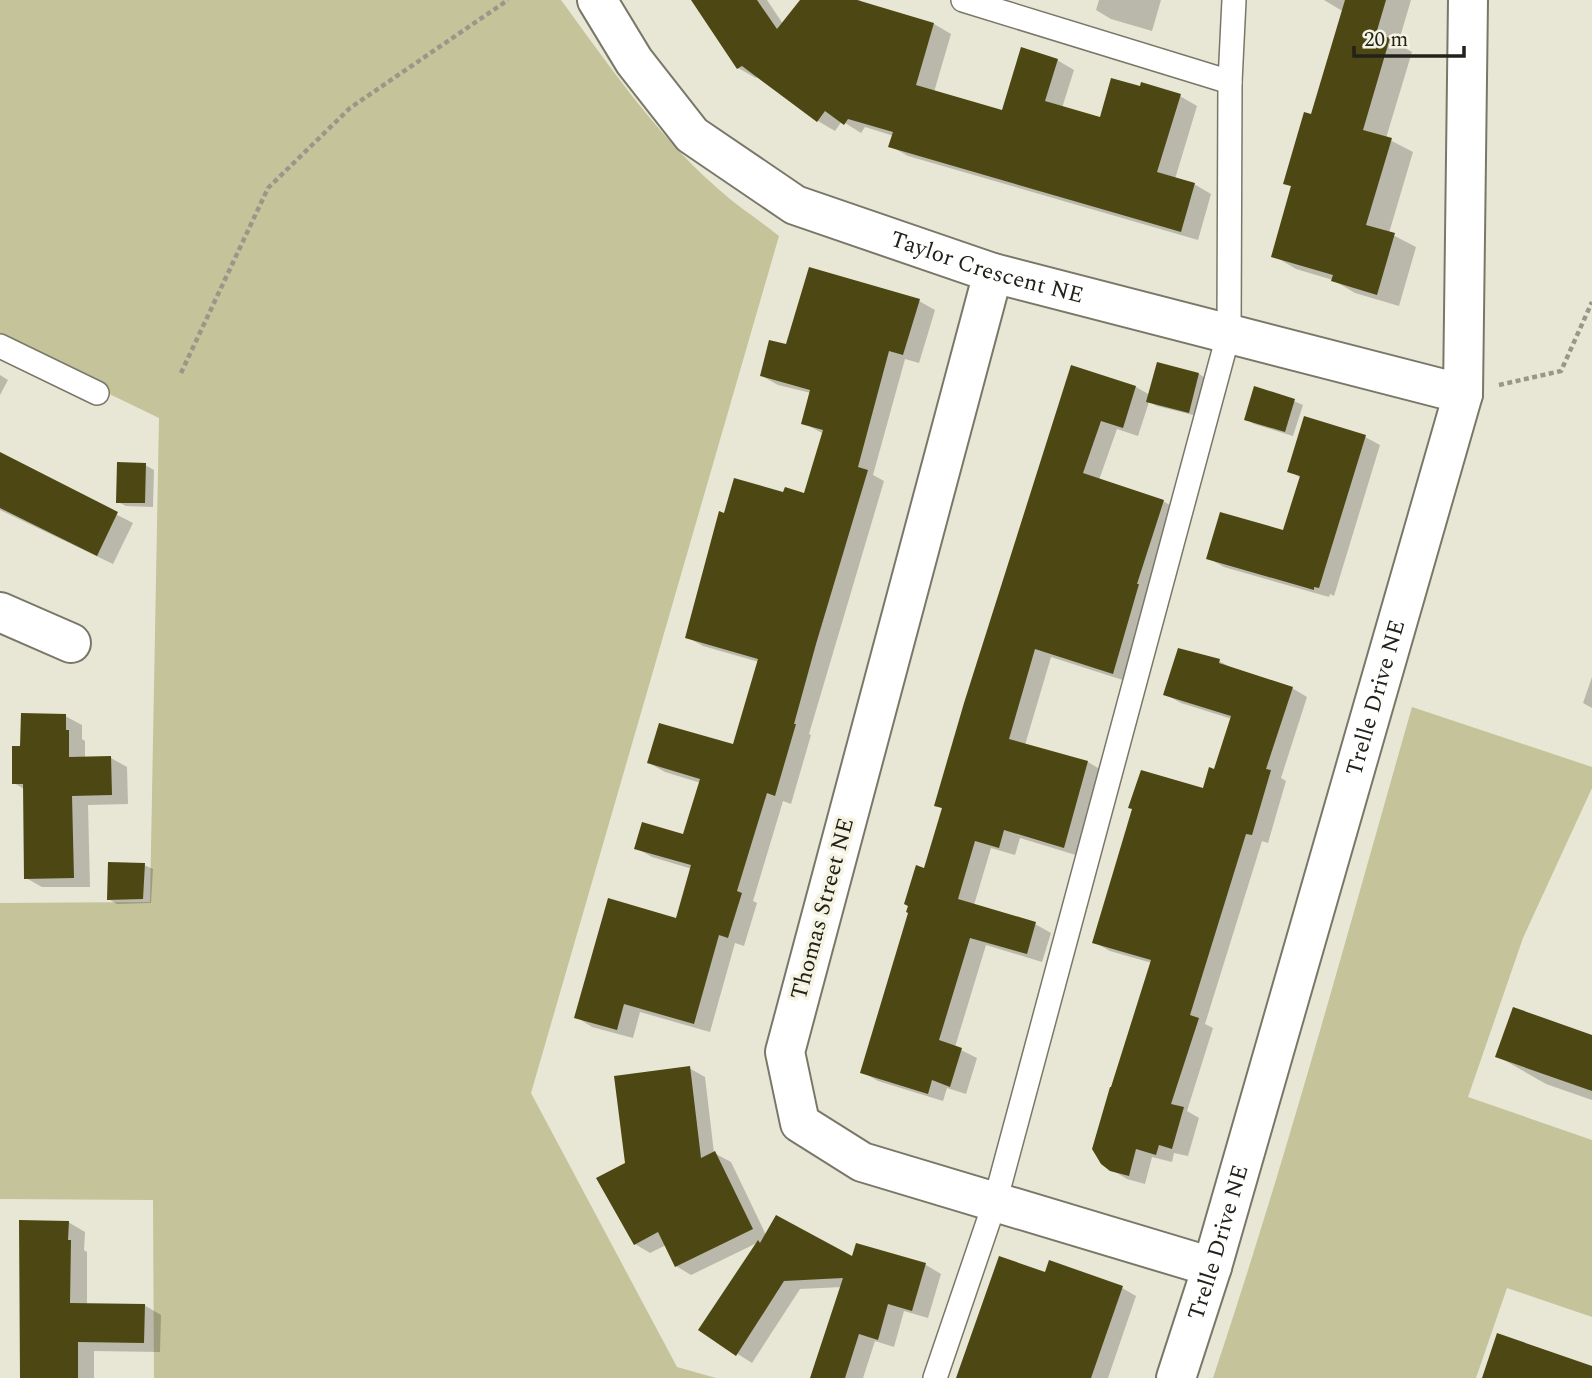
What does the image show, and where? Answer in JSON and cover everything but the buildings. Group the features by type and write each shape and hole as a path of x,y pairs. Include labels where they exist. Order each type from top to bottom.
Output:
{"street":[{"name":"Taylor Crescent NE","path":"597,0 634,61 691,135 795,205 993,273 1463,394"},
{"name":"Trelle Drive NE","path":"1176,1378 1212,1267 1463,394 1468,0"},
{"name":"Thomas Street NE","path":"993,273 785,1052 800,1123 862,1162 1212,1267"},
{"path":"0,612 71,643"}],"lane":[{"path":"962,0 1230,82"},
{"path":"935,1378 995,1202 1229,332 1230,82 1234,0"},
{"path":"0,346 97,393"}],"path":[{"path":"181,373 268,188 350,107 508,0"},
{"path":"1463,394 1561,371 1592,302"}],"shaded area":[{"path":"0,0 561,0 633,97 672,144 722,193 779,236 531,1093 677,1367 716,1378 154,1378 153,1200 0,1199 0,903 150,902 159,418 0,341"},
{"path":"1412,707 1592,767 1592,788 1523,938 1468,1097 1592,1140 1592,1317 1507,1288 1476,1378 1213,1378 1292,1128"}]}
